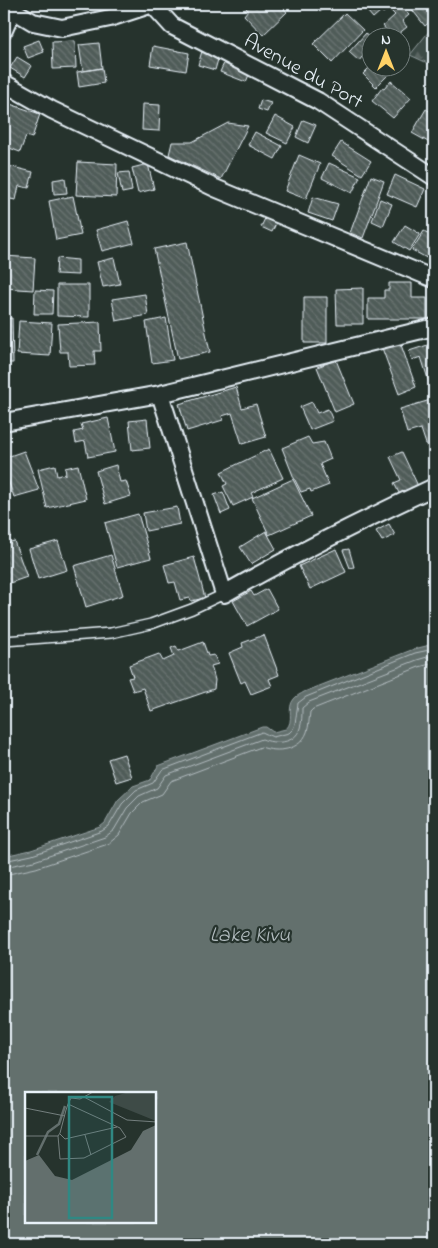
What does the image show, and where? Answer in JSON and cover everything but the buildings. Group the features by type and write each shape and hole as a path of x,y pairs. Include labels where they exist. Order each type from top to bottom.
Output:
{"street":[{"path":"4,30 12,7 33,22 62,28 110,18 153,4"},
{"name":"Avenue du Port","path":"153,4 172,26 318,101 434,177"},
{"path":"4,83 52,110 215,188 434,279"},
{"path":"4,422 160,394 434,327"},
{"path":"160,394 224,594 363,520 434,487"}],"lane":[{"path":"4,641 111,633 150,624 192,610 224,594"}],"green space":[{"path":"434,25 434,66 410,55"}],"water":[{"name":"Lake Kivu","path":"434,642 434,1244 4,1244 4,856 31,850 100,827 105,823 118,800 133,786 150,780 158,766 262,727 266,727 273,732 286,729 290,722 292,703 299,695"}]}
